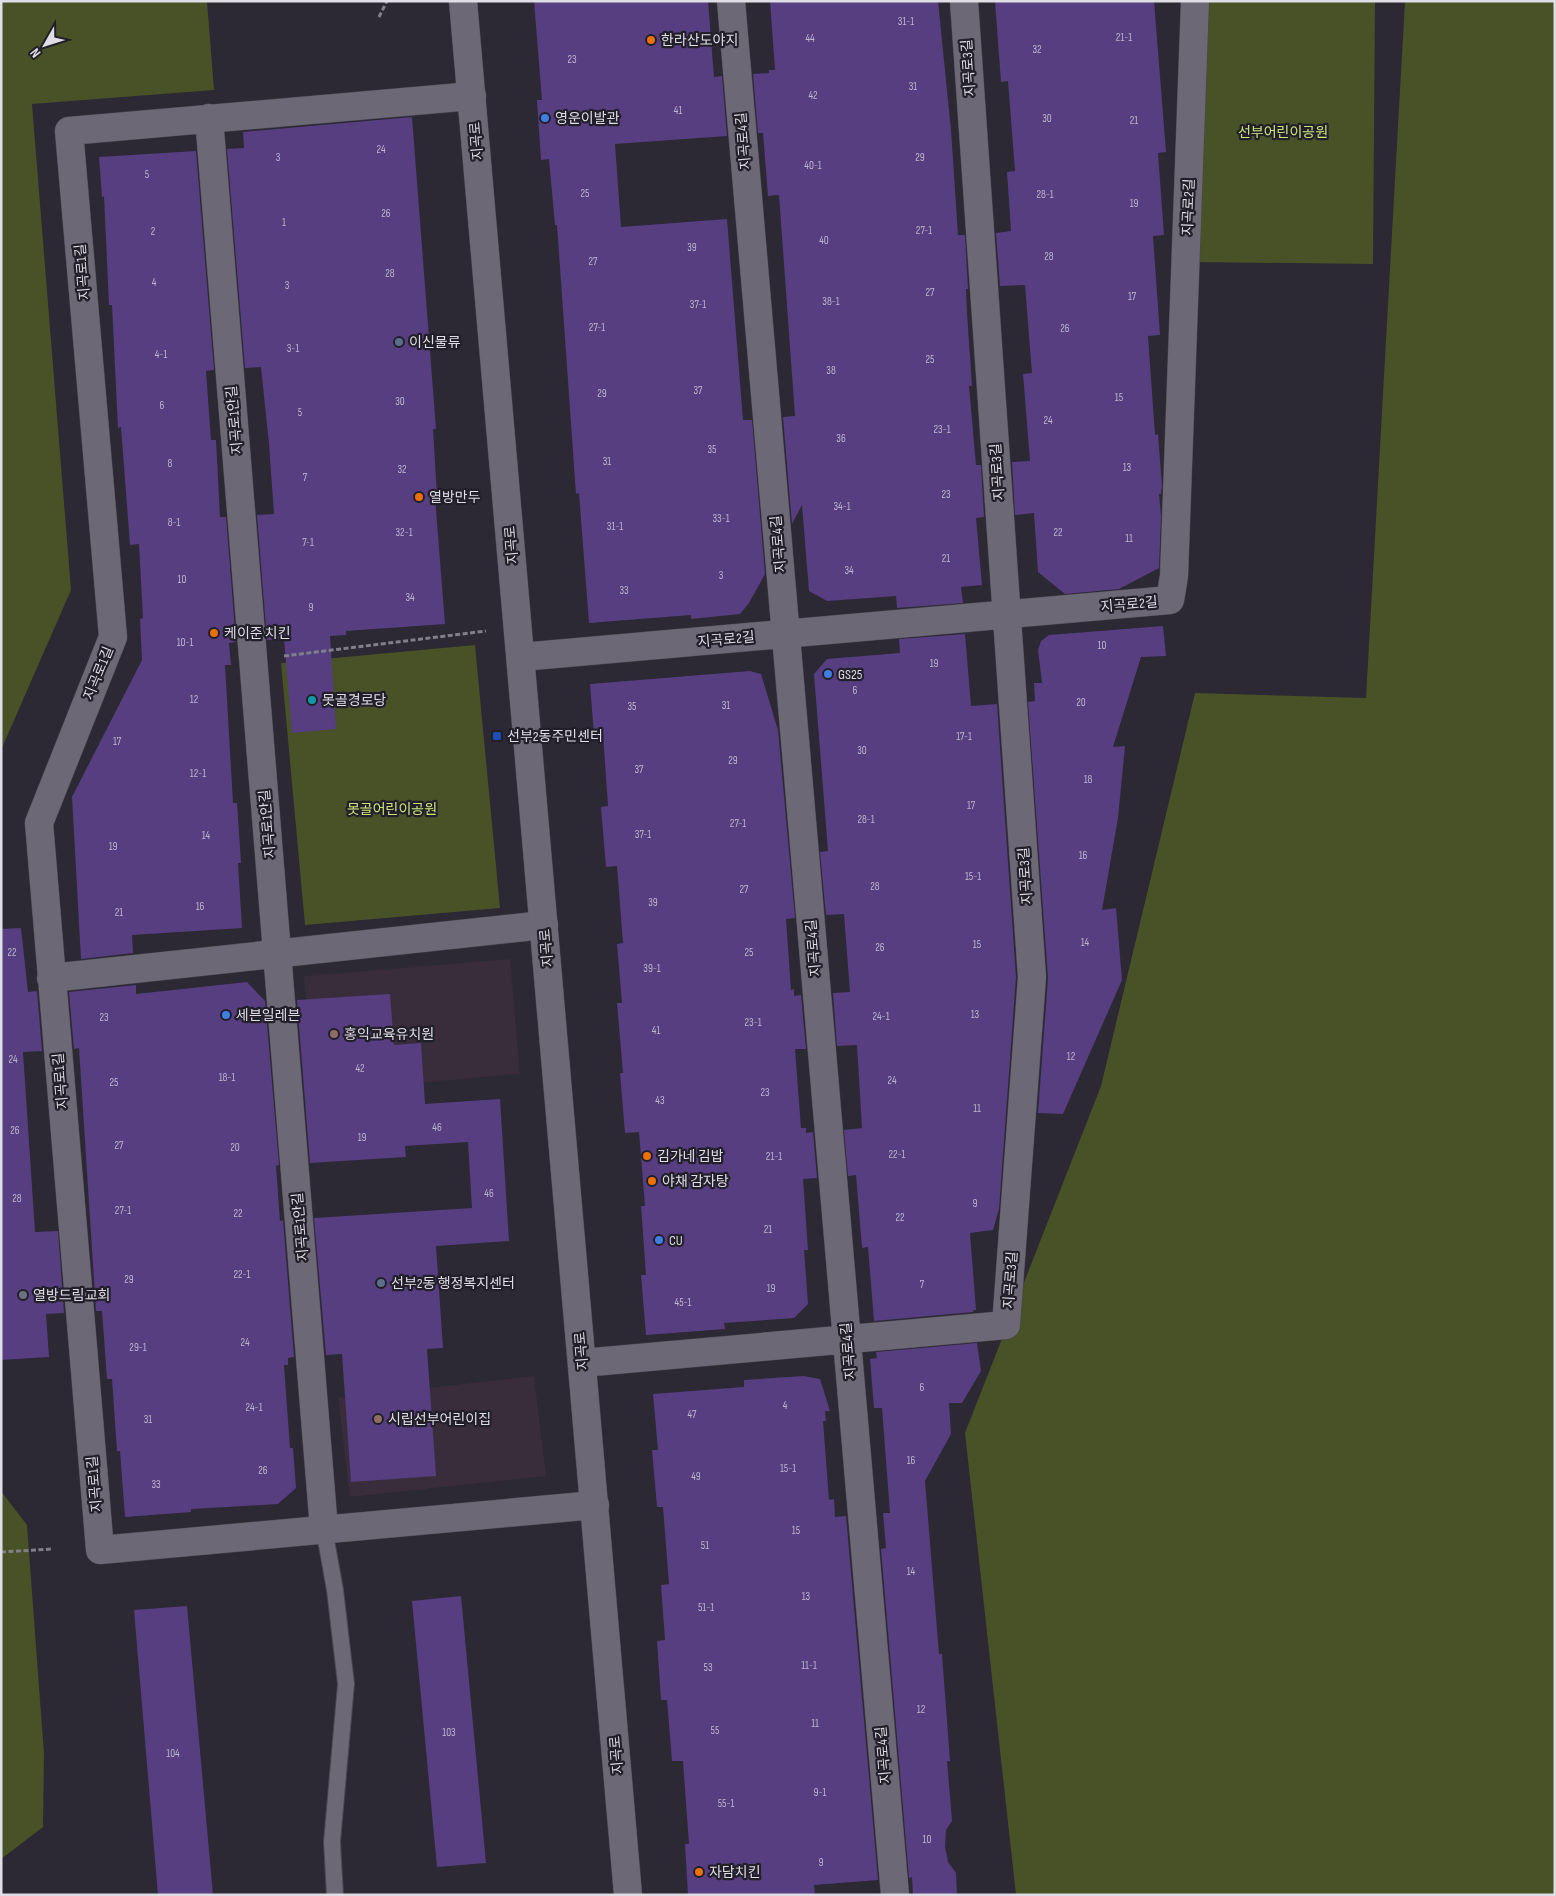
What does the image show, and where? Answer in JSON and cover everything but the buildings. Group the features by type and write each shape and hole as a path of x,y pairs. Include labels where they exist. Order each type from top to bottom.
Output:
{"street":[{"name":"지곡로","path":"463,1 628,1895"},
{"name":"지곡로3길","path":"582,1363 1006,1325 1032,977 964,1"},
{"name":"지곡로2길","path":"520,657 1170,600 1174,576 1195,1"},
{"name":"지곡로4길","path":"737,5 786,634 895,1895"},
{"name":"지곡로1길","path":"324,1529 100,1550 39,823 113,637 70,131 472,96"},
{"name":"지곡로1안길","path":"209,118 324,1529"},
{"path":"51,978 544,925"},
{"path":"324,1529 595,1505"}],"lane":[{"path":"324,1529 335,1590 346,1684 332,1842 335,1895"}],"path":[{"path":"379,17 387,1"},
{"path":"254,659 518,628"},
{"path":"1,1552 53,1549"}],"shaded area":[{"path":"510,959 520,1074 314,1092 304,976"},
{"path":"534,1376 546,1476 350,1497 338,1398"}],"green space":[{"path":"1,1 207,1 214,90 32,104 71,590 1,750"},
{"name":"선부어린이공원","path":"1193,1 1375,1 1373,264 1192,262"},
{"path":"1405,1 1555,1 1555,1895 1016,1895 965,1433 1101,1086 1195,693 1366,698"},
{"name":"못골어린이공원","path":"475,645 500,908 305,925 281,663"},
{"path":"1,1491 27,1525 44,1754 43,1827 1,1859"}],"place":[{"name":"한라산도야지","path":"651,40"},
{"name":"영운이발관","path":"545,118"},
{"name":"이신물류","path":"399,342"},
{"name":"열방만두","path":"419,497"},
{"name":"케이준 치킨","path":"214,633"},
{"name":"GS25","path":"828,674"},
{"name":"못골경로당","path":"312,700"},
{"name":"선부2동주민센터","path":"497,736"},
{"name":"세븐일레븐","path":"226,1015"},
{"name":"홍익교육유치원","path":"334,1034"},
{"name":"김가네 김밥","path":"647,1156"},
{"name":"야채 감자탕","path":"652,1181"},
{"name":"CU","path":"659,1240"},
{"name":"선부2동 행정복지센터","path":"381,1283"},
{"name":"열방드림교회","path":"23,1295"},
{"name":"시립선부어린이집","path":"378,1419"},
{"name":"자담치킨","path":"699,1872"}]}
